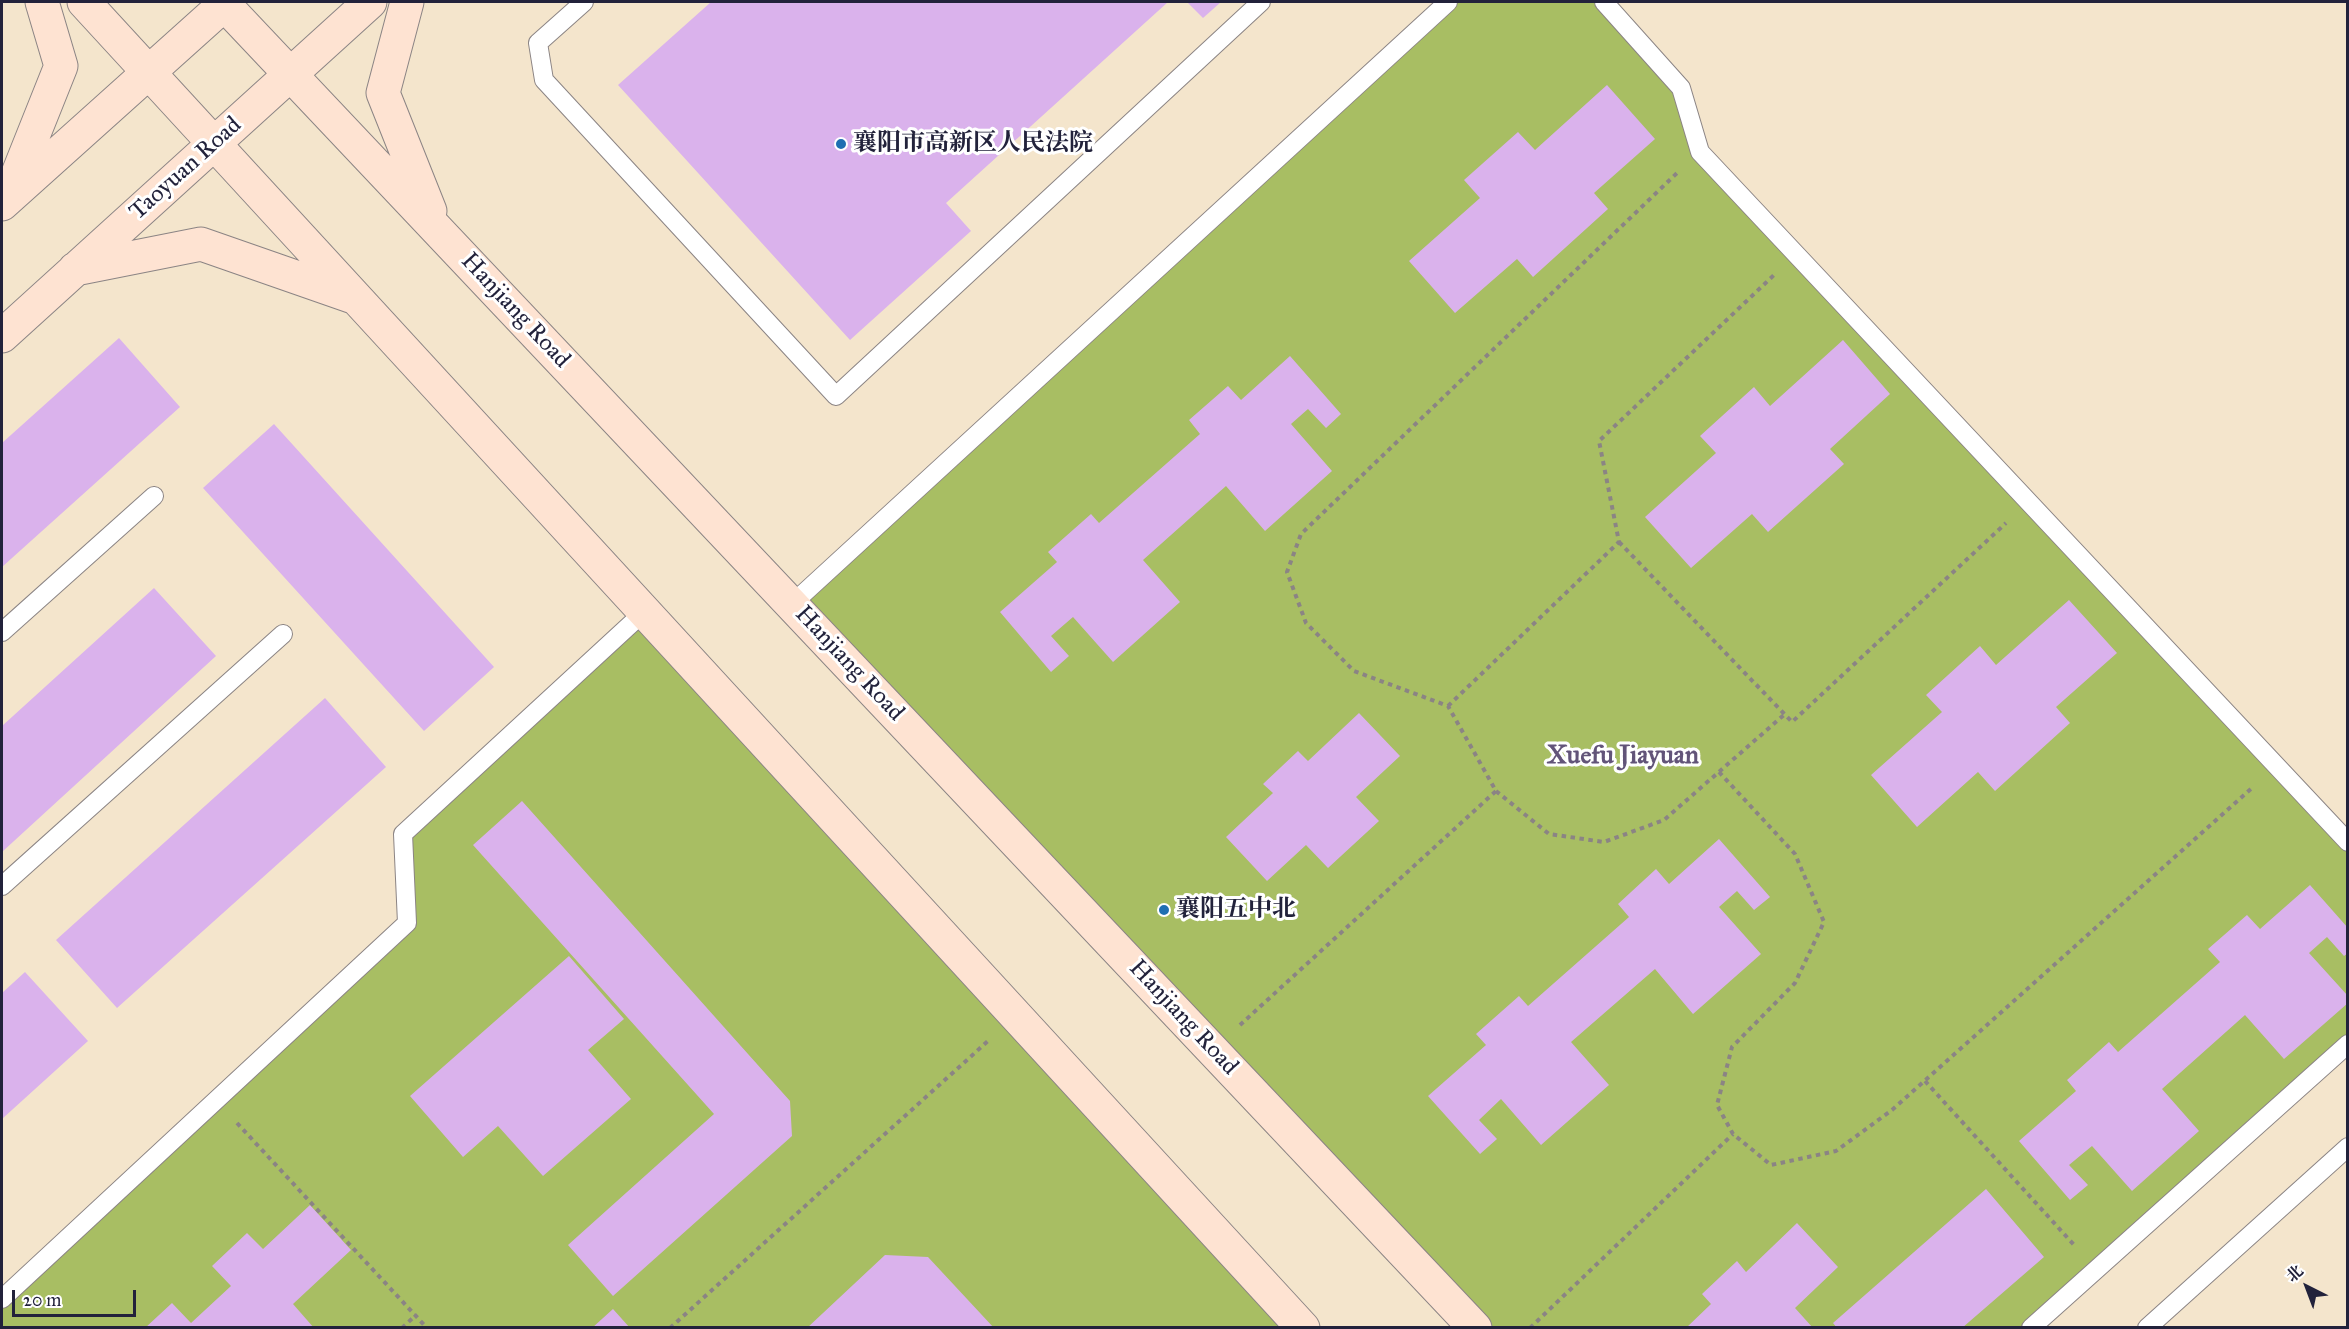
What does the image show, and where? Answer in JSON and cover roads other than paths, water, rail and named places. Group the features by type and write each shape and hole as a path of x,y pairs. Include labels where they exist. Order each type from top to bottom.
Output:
{"main road":[{"path":"4,202 61,66 42,2"},
{"path":"84,2 1303,1328"},
{"path":"4,202 225,2"},
{"name":"Hanjiang Road","path":"225,2 290,74 1475,1328"},
{"name":"Taoyuan Road","path":"2,336 370,2"},
{"path":"407,2 383,93 436,227"},
{"path":"75,269 201,244 356,299"}],"lane":[{"path":"584,2 538,43 544,80 836,396 1261,2"},
{"path":"792,604 1448,2"},
{"path":"1604,2 1681,88 1700,152 2348,842"},
{"path":"2,632 154,496"},
{"path":"2,1299 407,923 403,834 644,612"},
{"path":"2,886 283,634"},
{"path":"2031,1328 2348,1044"},
{"path":"2147,1328 2348,1147"}],"place":[{"name":"襄阳市高新区人民法院","path":"841,144"},
{"name":"襄阳五中北","path":"1164,910"}],"district":[{"name":"Xuefu Jiayuan","path":"1623,757"}]}
